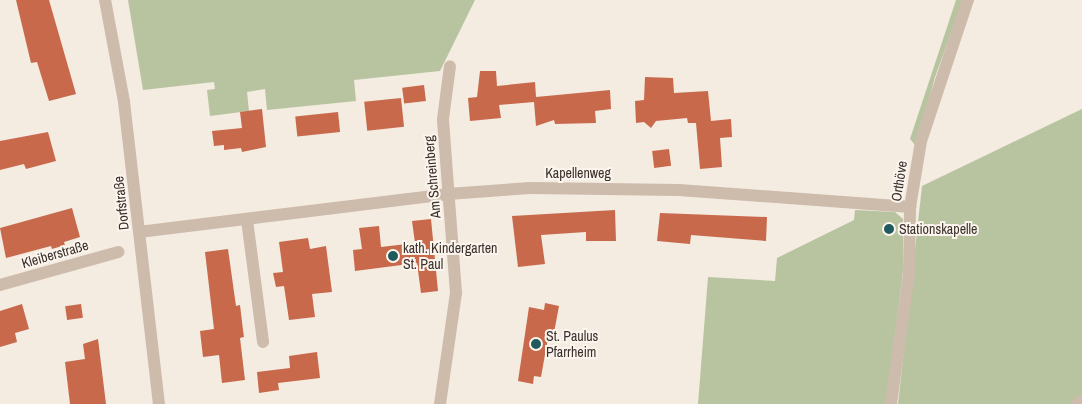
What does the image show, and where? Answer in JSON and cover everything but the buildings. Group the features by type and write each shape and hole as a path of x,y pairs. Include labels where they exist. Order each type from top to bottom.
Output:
{"street":[{"name":"Dorfstraße","path":"105,0 124,102 159,404"},
{"name":"Orthöve","path":"891,404 909,272 910,207 927,118 968,0"},
{"name":"Am Schreinberg","path":"440,404 456,293 443,119 450,66"},
{"name":"Kapellenweg","path":"139,232 448,194 585,187 910,207"},
{"path":"247,220 263,342"},
{"name":"Kleiberstraße","path":"0,285 118,252"},
{"path":"1077,404 1082,401"}],"green space":[{"path":"128,0 475,0 440,71 354,80 356,101 267,110 265,89 247,92 249,111 210,116 207,90 215,89 214,82 143,90"},
{"path":"956,0 963,0 935,77 916,146 910,139"},
{"path":"1082,109 1082,404 898,404 922,186"},
{"path":"855,210 895,212 903,219 903,271 886,404 698,404 708,277 775,281 777,258 854,220"}],"place":[{"name":"Stationskapelle","path":"889,229"},
{"name":"kath. Kindergarten St. Paul","path":"393,256"},
{"name":"St. Paulus Pfarrheim","path":"536,344"}]}
